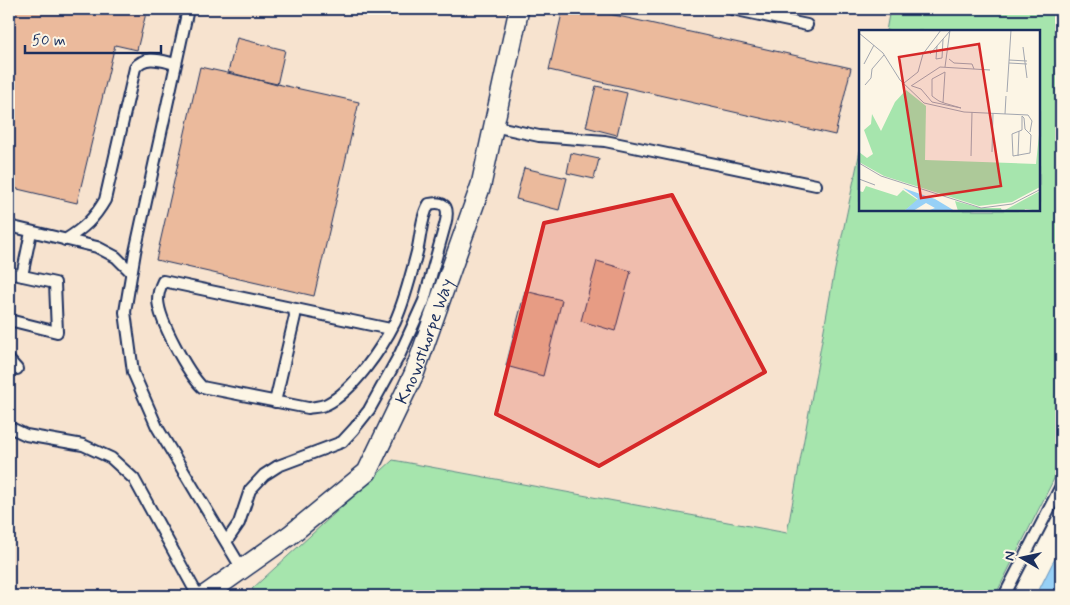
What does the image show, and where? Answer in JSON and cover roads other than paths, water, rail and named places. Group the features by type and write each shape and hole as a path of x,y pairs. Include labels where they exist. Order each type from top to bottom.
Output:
{"street":[{"name":"Knowsthorpe Way","path":"204,596 290,535 367,472 414,374 480,185 519,9"}],"lane":[{"path":"188,9 131,272 125,312 133,372 157,427 242,569"},
{"path":"732,9 807,25"},
{"path":"65,240 82,230 95,217 105,200 135,68 141,61 150,59 176,64"},
{"path":"493,126 539,136 605,141 816,185"},
{"path":"226,542 239,523 250,490 255,483 278,466 342,442 369,410 400,354 424,301 448,216 446,207 442,203 429,204 405,293 394,323 390,329 356,380 339,397 325,406 308,408 202,388 195,380 172,341 160,309 158,299 163,281 390,329"},
{"path":"9,226 98,247 116,257 131,272"},
{"path":"22,276 31,232"},
{"path":"9,274 55,283 58,332 9,320"},
{"path":"275,402 295,316 294,309"},
{"path":"9,360 17,370"},
{"path":"9,427 26,435 83,445 111,458 134,479 198,596"},
{"path":"1004,596 1061,486"}],"water":[{"path":"1061,548 1061,596 1036,596 1052,564"}]}
